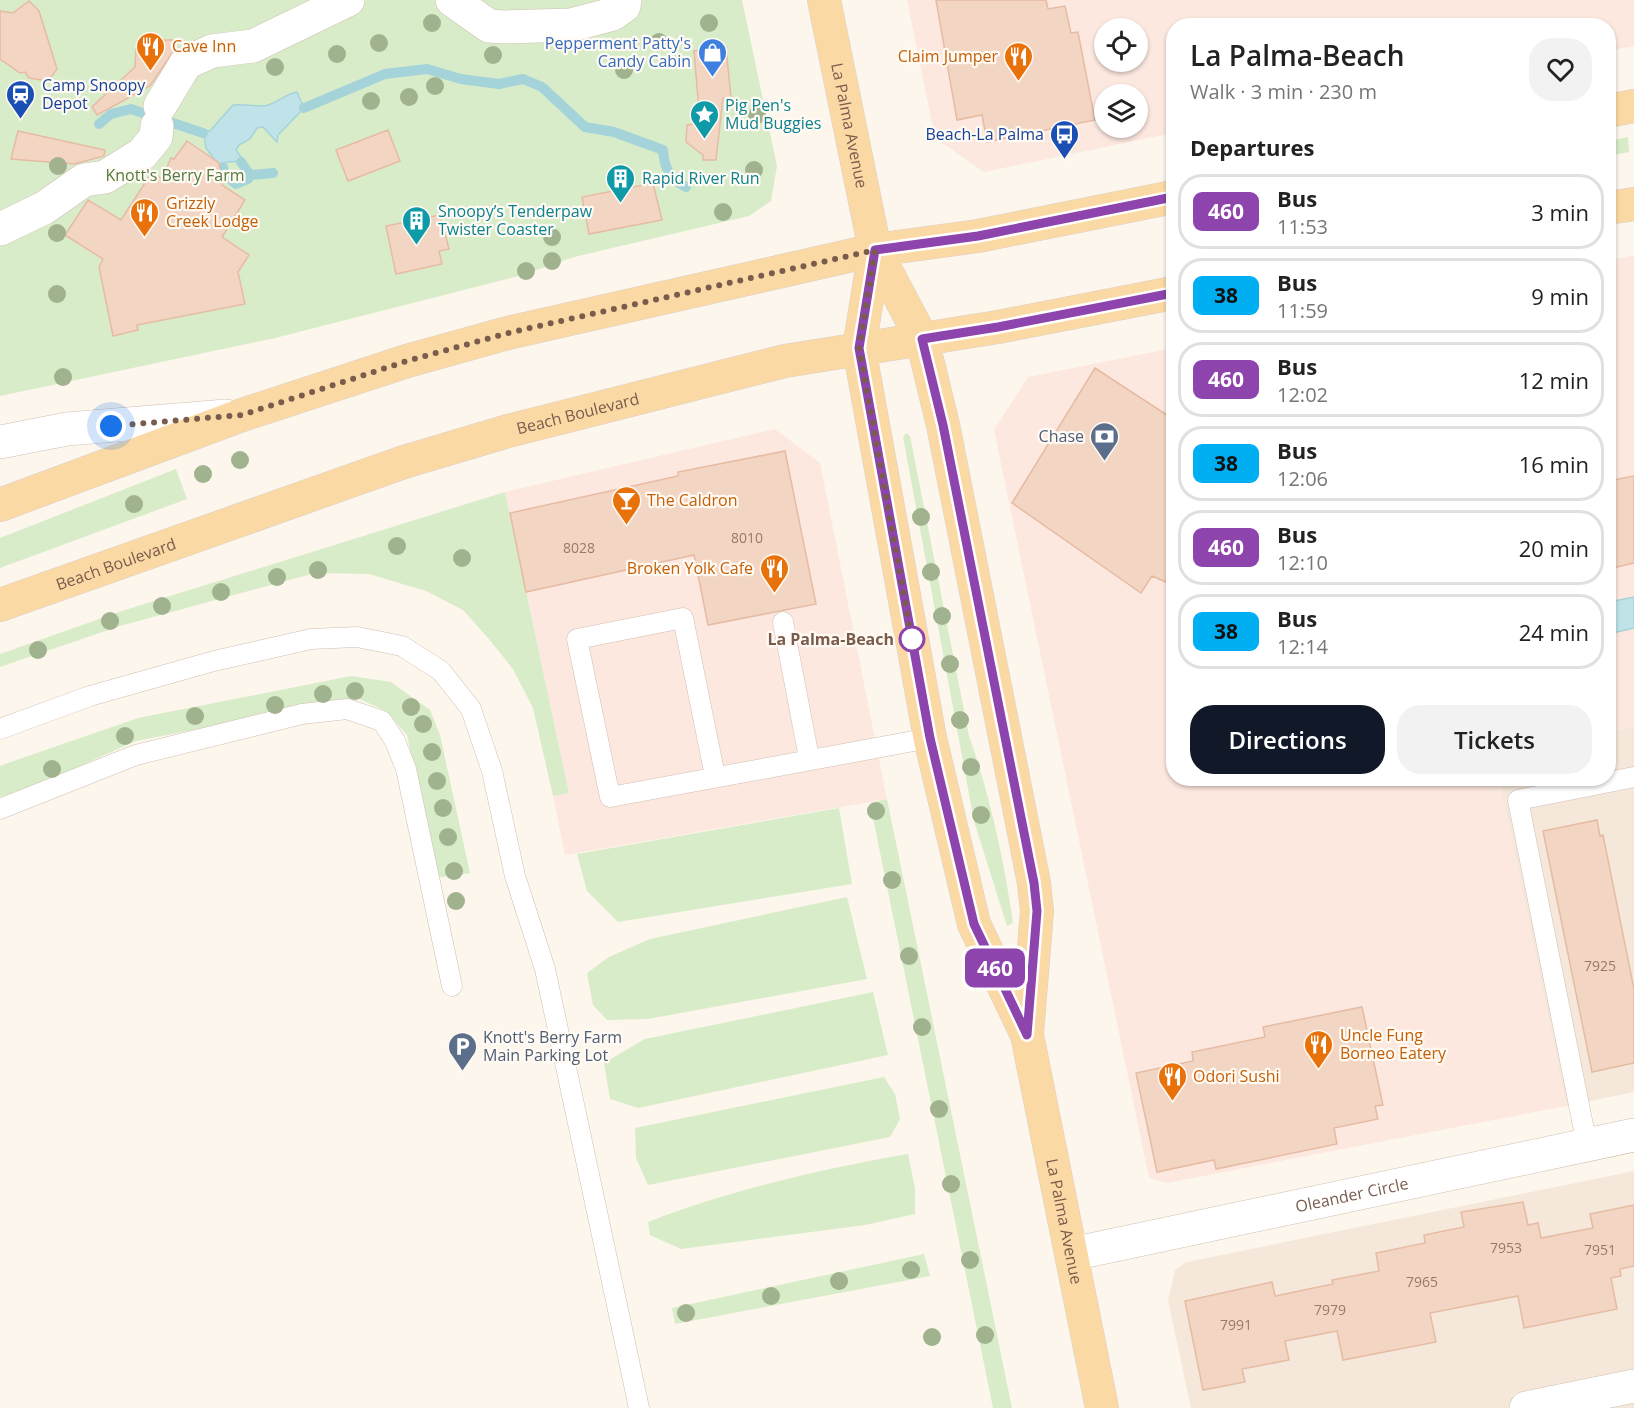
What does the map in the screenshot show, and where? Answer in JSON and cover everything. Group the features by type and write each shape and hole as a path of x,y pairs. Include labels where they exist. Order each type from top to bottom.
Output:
{"main road":[{"name":"La Palma Avenue","path":"824,0 875,250 922,339 943,425 1034,883 1037,911 1027,1035"},
{"path":"1616,109 1634,106"},
{"path":"0,505 242,415 407,361 508,333 875,250 978,236 1166,198"},
{"path":"1616,207 1634,204"},
{"name":"La Palma Avenue","path":"875,250 859,348 930,738 974,924 1027,1035 1102,1408"},
{"name":"Beach Boulevard","path":"0,605 404,462 600,408 785,361 998,327 1166,293"}],"street":[{"path":"0,229 44,208 84,180 105,177 142,154 156,137 158,116 186,63 212,51 253,46 348,0"},
{"path":"452,0 489,26 504,27 571,26 613,14 624,6 625,0"},
{"path":"0,442 67,429 242,415"},
{"name":"Oleander Circle","path":"1072,1254 1634,1135"},
{"path":"1526,1408 1634,1386"}],"lane":[{"path":"715,776 683,618 577,639 610,797 809,758 930,738"},
{"path":"783,621 809,758"},
{"path":"0,729 90,696 214,661 311,639 357,638 402,646 441,670 471,709 492,771 515,876 545,969 639,1408"},
{"path":"0,809 136,755 302,714 347,709 382,721 395,741 406,770 452,986"},
{"path":"1616,781 1634,777"},
{"path":"1587,1145 1518,801 1590,786"}],"shaded area":[{"path":"907,0 1634,0 1634,46 1616,49 1616,18 1166,18 1166,134 984,172 935,138"},
{"path":"1634,255 1634,727 1616,730 1616,259"},
{"path":"1166,349 1166,786 1500,786 1566,1106 1167,1183 1149,1178 994,430 1028,377"},
{"path":"775,429 820,463 887,799 565,855 553,796 569,792 505,492"},
{"path":"1634,727 1634,1092 1566,1106 1500,786 1616,786 1616,730"},
{"path":"1634,1171 1634,1408 1191,1408 1168,1301 1175,1270 1187,1262"}],"green space":[{"name":"Knott's Berry Farm","path":"0,0 742,0 777,166 771,201 749,216 574,257 519,276 275,338 0,396"},
{"path":"1628,137 1629,152 1616,154 1616,139"},
{"path":"906,433 910,436 969,736 990,804 1001,852 1013,923 1007,926 974,821 903,437"},
{"path":"176,469 187,499 0,568 0,538"},
{"path":"505,492 569,793 553,796 533,708 513,669 463,610 426,591 369,574 315,573 120,626 0,667 0,654 122,611"},
{"path":"351,676 391,682 430,710 440,735 470,873 437,878 407,735 386,711 357,698 136,741 37,785 0,797 0,766 138,718"},
{"path":"887,799 1012,1408 993,1408 870,803"},
{"path":"839,808 852,884 618,922 587,891 577,854"},
{"path":"847,897 867,979 648,1019 607,1020 593,1005 587,973 609,957 650,939"},
{"path":"873,992 888,1055 638,1108 610,1099 604,1063 645,1039"},
{"path":"884,1077 895,1094 900,1119 890,1137 648,1185 636,1158 635,1128"},
{"path":"908,1154 915,1188 915,1214 865,1225 681,1249 650,1235 648,1222 711,1200 842,1166"},
{"path":"924,1254 930,1276 675,1324 672,1308"}],"water":[{"path":"297,92 304,108 278,135 277,142 263,127 257,128 250,139 239,145 236,150 244,161 226,162 222,170 206,148 203,130 210,131 233,105 264,106"},
{"path":"1634,597 1634,628 1616,632 1616,600"}],"building":[{"name":"Claim Jumper","path":"936,0 1046,0 1048,9 1065,6 1071,33 1078,32 1094,120 987,142 982,115 957,120"},
{"path":"29,1 39,11 57,69 48,81 29,78 25,72 20,73 0,59 0,11 13,13"},
{"path":"151,40 176,40 175,49 150,86 97,115 92,107 135,67 136,49"},
{"path":"726,47 731,98 723,98 716,160 703,160 703,155 686,142 687,125 700,123 694,51"},
{"path":"388,130 400,161 348,181 336,150"},
{"path":"18,131 105,150 104,156 74,164 11,159"},
{"name":"Grizzly Creek Lodge","path":"187,141 219,163 222,185 245,200 222,237 249,255 238,272 245,304 137,325 138,330 113,336 99,267 103,259 65,235 88,200 121,220 152,172 162,179 171,158 174,159"},
{"name":"Rapid River Run","path":"653,183 662,220 589,234 582,197"},
{"name":"Snoopy’s Tenderpaw Twister Coaster","path":"440,215 449,249 439,251 442,264 396,274 386,226"},
{"name":"Chase","path":"1095,368 1166,414 1166,582 1152,576 1141,593 1012,503"},
{"path":"785,451 816,604 708,625 694,555 526,592 510,513 678,476 678,472"},
{"path":"1634,476 1634,563 1616,567 1616,479"},
{"path":"1597,820 1600,836 1603,835 1634,989 1634,1063 1592,1072 1543,831"},
{"path":"1362,1007 1383,1105 1375,1106 1378,1119 1334,1128 1337,1144 1216,1169 1214,1160 1157,1172 1136,1073 1193,1061 1192,1052 1265,1037 1263,1027"},
{"path":"1523,1202 1528,1225 1538,1223 1541,1238 1593,1228 1590,1214 1634,1205 1634,1266 1620,1269 1621,1276 1611,1278 1617,1309 1524,1328 1518,1296 1430,1313 1436,1342 1343,1360 1337,1331 1285,1341 1289,1360 1242,1369 1245,1382 1203,1390 1185,1301 1272,1282 1275,1296 1333,1284 1332,1280 1379,1271 1376,1253 1425,1243 1424,1235 1464,1227 1461,1212"}],"waterway":[{"path":"304,108 385,74 427,69 461,79 499,84 523,79 542,87 585,127 614,132 663,150 669,172 686,187"},
{"path":"99,124 111,114 131,109 203,133"},
{"path":"241,162 250,175 273,173"},
{"path":"223,167 225,175 236,184 248,179 250,175"}],"bus line":[{"name":"460","path":"1166,198 978,236 875,250 859,348 930,738 974,924 1027,1035 1037,911 1034,883 943,425 922,339 998,327 1166,294"}],"place":[{"name":"Cave Inn","path":"151,72"},
{"name":"Pepperment Patty's Candy Cabin","path":"712,78"},
{"name":"Claim Jumper","path":"1019,82"},
{"name":"Camp Snoopy Depot","path":"21,120"},
{"name":"Pig Pen's Mud Buggies","path":"704,140"},
{"name":"Beach-La Palma","path":"1065,160"},
{"name":"Rapid River Run","path":"621,204"},
{"name":"Grizzly Creek Lodge","path":"145,238"},
{"name":"Snoopy’s Tenderpaw Twister Coaster","path":"417,246"},
{"name":"Chase","path":"1105,462"},
{"name":"The Caldron","path":"626,526"},
{"name":"Broken Yolk Cafe","path":"774,594"},
{"name":"La Palma-Beach","path":"912,639"},
{"name":"Uncle Fung Borneo Eatery","path":"1319,1070"},
{"name":"Knott's Berry Farm Main Parking Lot","path":"462,1072"},
{"name":"Odori Sushi","path":"1172,1102"}],"route":[{"path":"111,426 242,415 407,361 508,333 875,250 859,348 912,639"}]}
